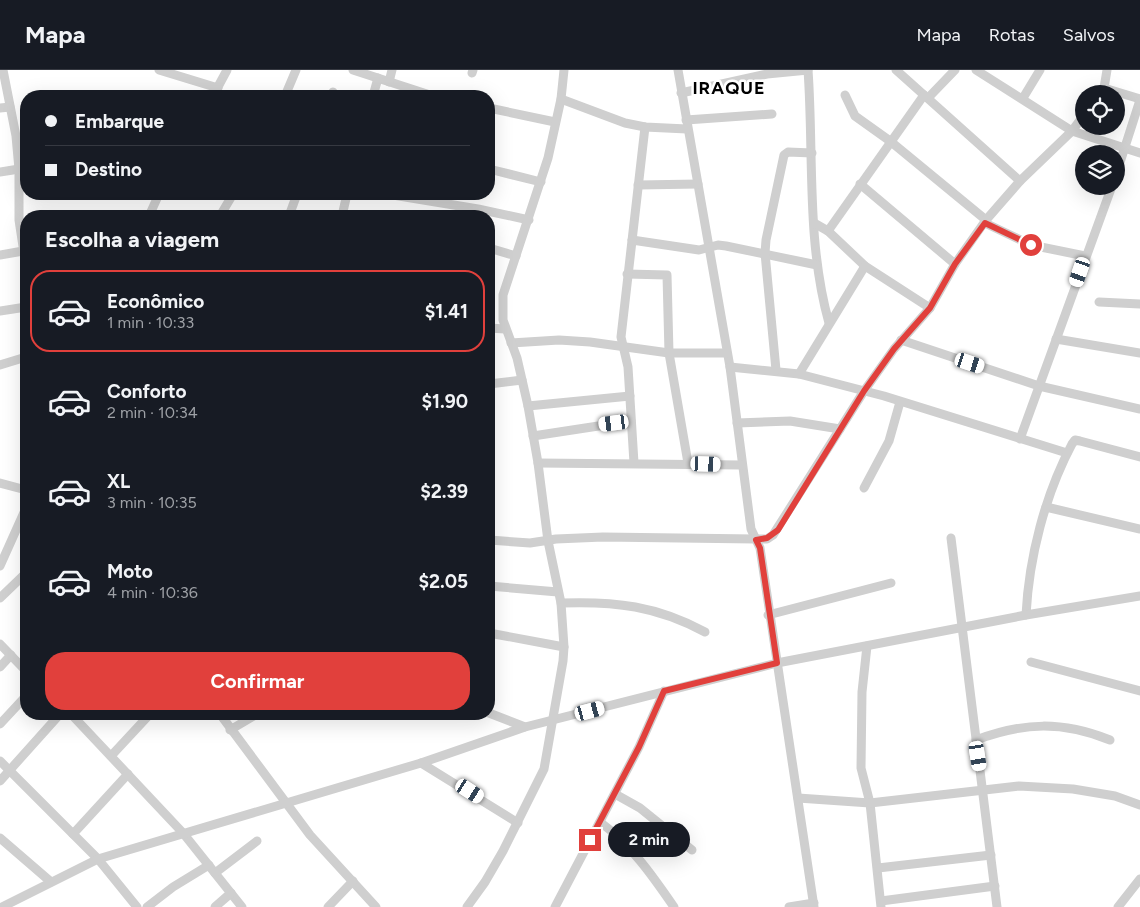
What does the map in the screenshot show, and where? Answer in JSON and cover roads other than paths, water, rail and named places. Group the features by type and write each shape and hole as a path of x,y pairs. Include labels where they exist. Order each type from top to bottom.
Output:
{"street":[{"path":"3,70 16,136 20,169 20,228"},
{"path":"158,70 210,90"},
{"path":"216,90 227,70"},
{"path":"288,90 296,70"},
{"path":"354,70 414,90"},
{"path":"389,82 392,70"},
{"path":"467,907 485,882 518,823 544,769 564,647 561,603 548,541 538,463 522,380 505,329 503,295 541,182 561,99 564,70"},
{"path":"678,70 726,353 730,367 750,529 760,548 768,615 814,905 790,907"},
{"path":"681,93 767,72 808,70 812,153 811,197 817,265 829,323"},
{"path":"896,70 1020,181"},
{"path":"828,231 890,142 926,97 955,70"},
{"path":"976,70 1023,98 1072,131 1140,153"},
{"path":"1023,98 1040,70"},
{"path":"1103,85 1106,70"},
{"path":"375,90 378,78"},
{"path":"845,95 855,116 890,142 986,222 1031,245 1085,256"},
{"path":"1125,96 1140,100 1126,149"},
{"path":"561,99 625,123 645,127 772,114"},
{"path":"0,108 10,107"},
{"path":"495,109 555,122"},
{"path":"634,463 630,396 624,346 621,337 645,127"},
{"path":"495,540 530,543 603,537 756,540 767,538 778,530 864,391 901,340 930,308 955,264 986,222 1020,181 1075,127"},
{"path":"776,370 765,253 766,240 784,155 788,152 812,153"},
{"path":"0,172 20,169"},
{"path":"495,170 541,182"},
{"path":"638,185 698,184"},
{"path":"860,184 955,264"},
{"path":"1020,439 1109,195"},
{"path":"423,200 483,210"},
{"path":"495,213 529,220"},
{"path":"814,223 828,231 865,266 930,308"},
{"path":"632,240 699,250 726,246 817,265"},
{"path":"495,250 516,256"},
{"path":"0,255 20,252"},
{"path":"799,374 865,266"},
{"path":"627,274 666,275 669,353 688,463"},
{"path":"1099,302 1140,304"},
{"path":"0,311 20,308"},
{"path":"495,328 505,329"},
{"path":"1056,339 1140,353"},
{"path":"511,343 559,340 624,346 669,353 726,353"},
{"path":"901,340 1039,386 1140,409"},
{"path":"0,365 20,359"},
{"path":"730,367 776,370 799,374 864,391 1068,453"},
{"path":"495,383 522,380"},
{"path":"528,406 630,396"},
{"path":"864,488 889,441 900,402"},
{"path":"533,436 631,421"},
{"path":"737,423 790,421 840,429"},
{"path":"1026,615 1030,573 1046,507 1068,453 1076,440 1140,457"},
{"path":"538,463 742,465"},
{"path":"0,483 20,488"},
{"path":"1046,507 1140,529"},
{"path":"0,566 20,521"},
{"path":"951,538 961,627 984,789 997,907"},
{"path":"0,598 20,579"},
{"path":"768,615 891,583"},
{"path":"495,587 558,592"},
{"path":"2,907 98,859 421,763 525,727 777,663 1026,615 1140,596"},
{"path":"561,603 636,606 679,618 705,632"},
{"path":"495,634 564,647"},
{"path":"0,644 20,665"},
{"path":"866,646 862,692 861,768 870,804 881,904 995,886"},
{"path":"0,667 11,655"},
{"path":"1031,662 1140,691"},
{"path":"555,907 615,794 664,691"},
{"path":"0,724 20,702"},
{"path":"495,715 525,727"},
{"path":"0,781 55,720"},
{"path":"77,720 183,833 242,907"},
{"path":"111,756 144,720"},
{"path":"224,720 310,835 376,907"},
{"path":"230,730 246,720"},
{"path":"976,740 1014,728 1042,725 1069,727 1110,740"},
{"path":"0,762 98,859 134,906"},
{"path":"421,763 518,823"},
{"path":"73,834 128,774"},
{"path":"798,798 870,804 1019,786 1073,789 1115,796 1140,805"},
{"path":"615,794 640,808 692,850"},
{"path":"600,822 615,834 646,867 674,907"},
{"path":"0,838 51,882"},
{"path":"215,873 257,840"},
{"path":"878,868 991,855"},
{"path":"147,907 209,865"},
{"path":"1118,907 1136,892 1140,879"},
{"path":"328,907 353,881"},
{"path":"215,907 230,893"},
{"path":"18,899 23,907"}],"district":[{"name":"IRAQUE","path":"729,88"}]}
